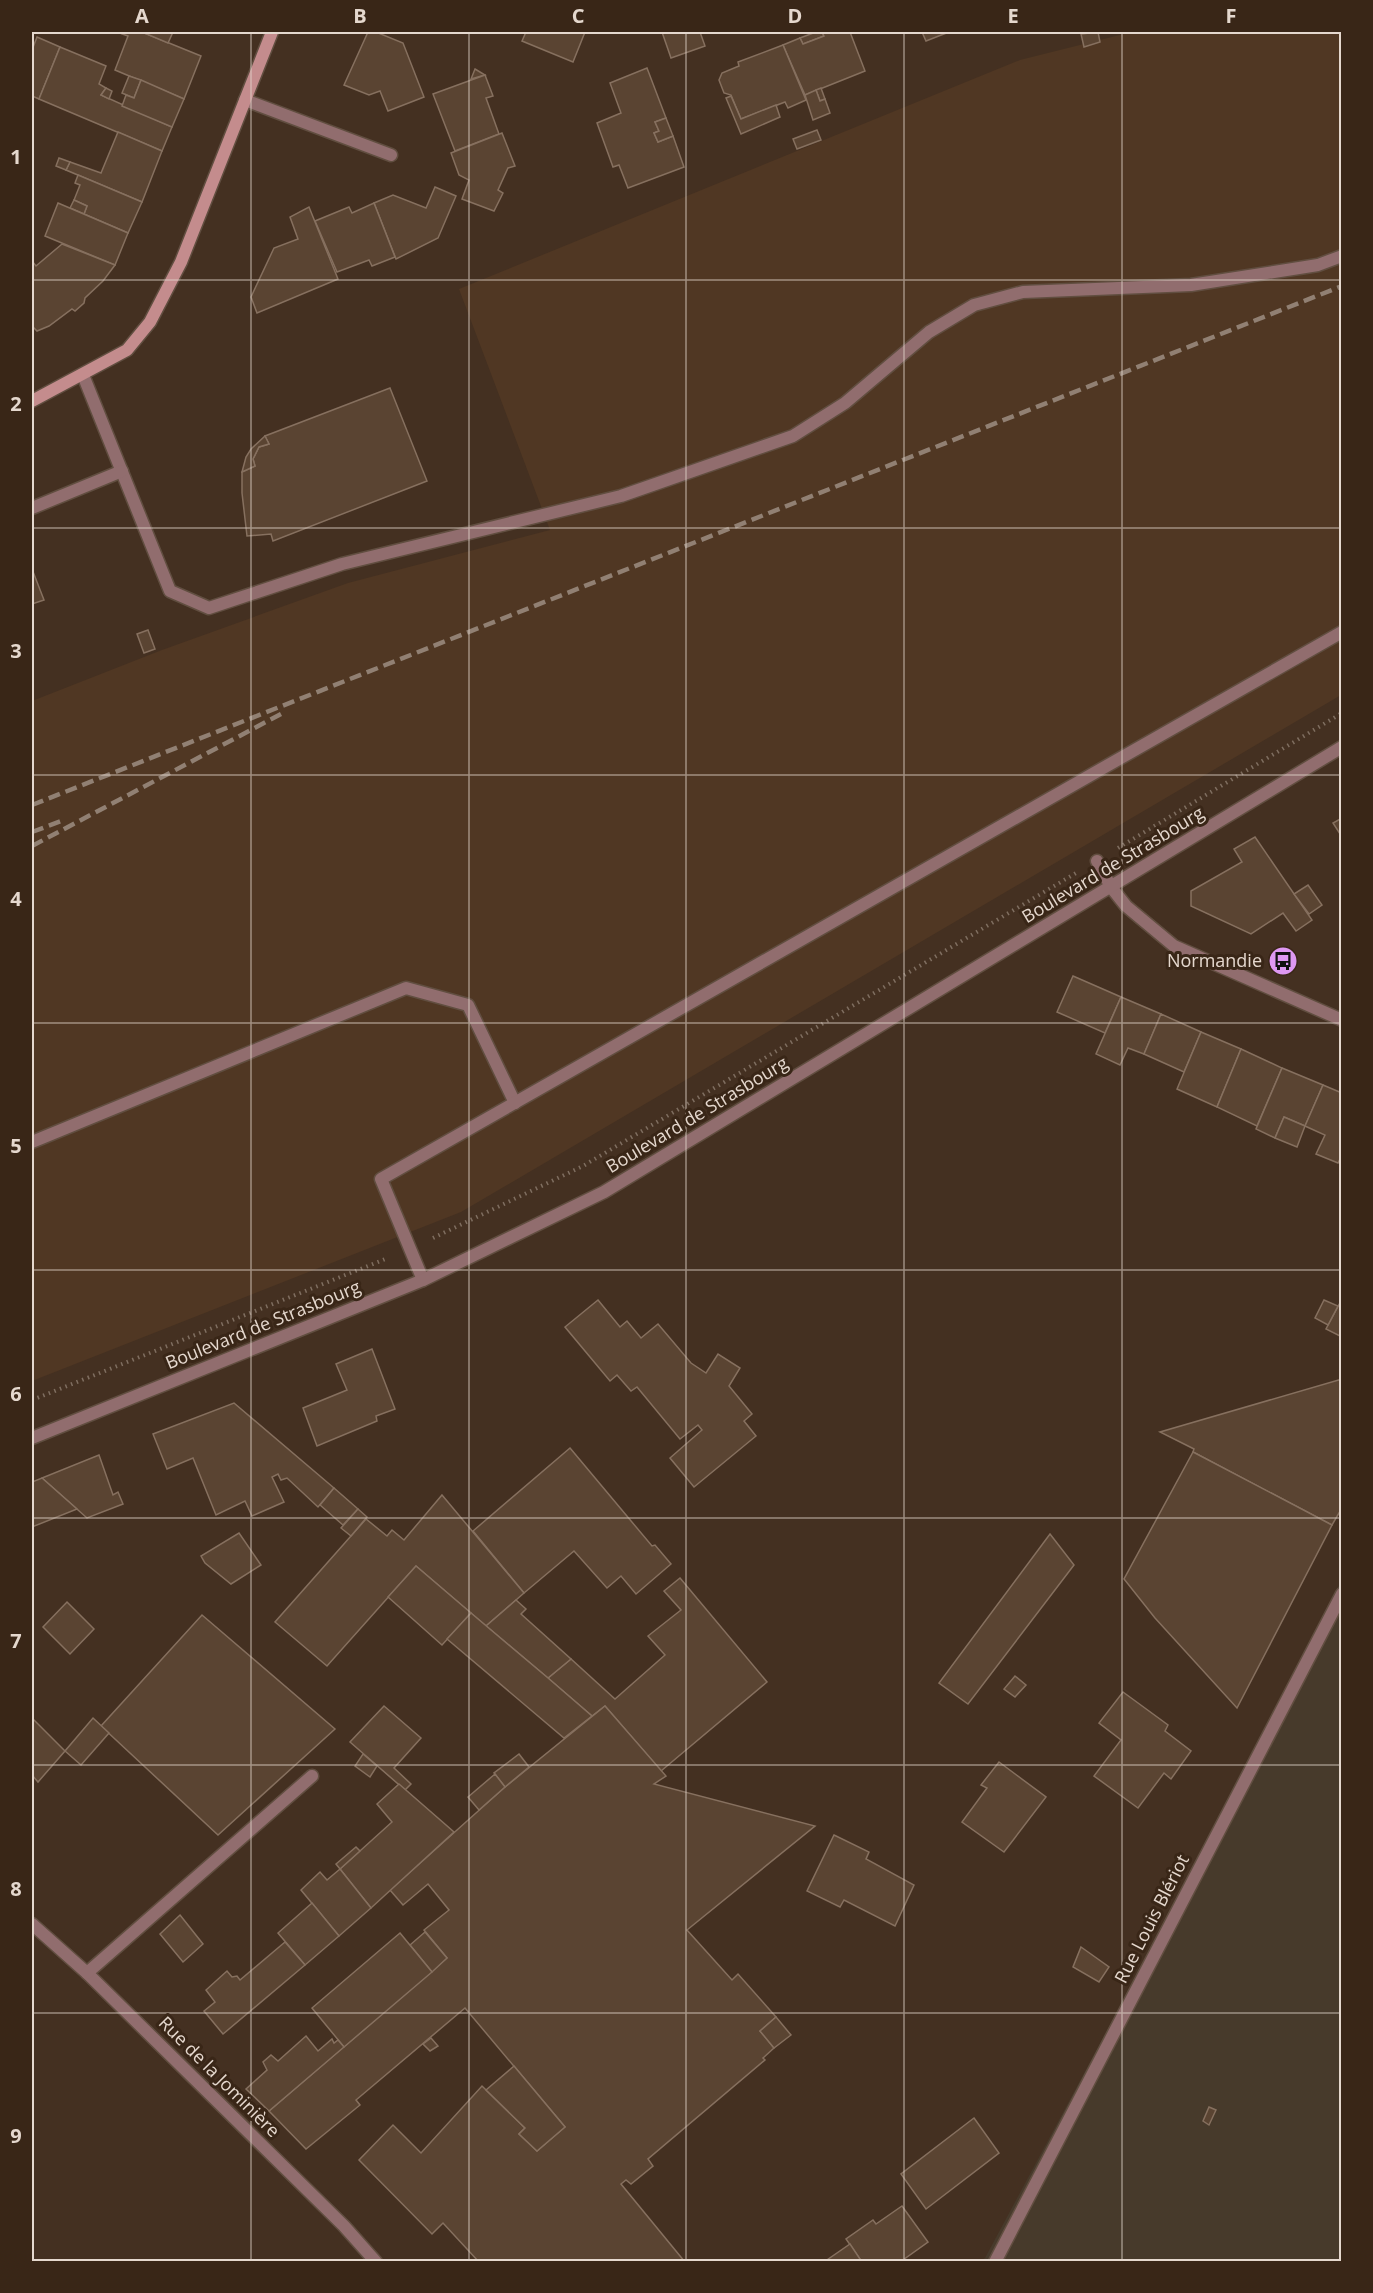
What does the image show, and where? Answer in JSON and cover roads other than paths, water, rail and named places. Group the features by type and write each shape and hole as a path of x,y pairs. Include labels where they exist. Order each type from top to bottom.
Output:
{"main road":[{"path":"32,401 127,350 150,322 181,262 272,32"}],"street":[{"path":"245,100 391,155"},
{"path":"83,375 170,591 209,608 342,564 621,496 793,436 845,403 929,332 974,305 1023,292 1191,285 1318,265 1341,256"},
{"path":"32,508 122,471"},
{"path":"423,1280 381,1179 1341,632"},
{"name":"Boulevard de Strasbourg","path":"32,1438 423,1280 604,1192 1341,747"},
{"path":"1097,861 1111,887 1126,906 1174,946 1341,1020"},
{"path":"32,1142 406,988 468,1005 515,1104"},
{"name":"Rue Louis Blériot","path":"995,2262 1341,1594"},
{"path":"87,1973 312,1776"},
{"name":"Rue de la Jominière","path":"32,1924 87,1973 344,2226 376,2262"}],"railway":[{"path":"32,805 1342,286"},
{"path":"32,846 281,714"},
{"path":"32,832 64,820"}],"place":[{"name":"Normandie","path":"1283,961"}]}
